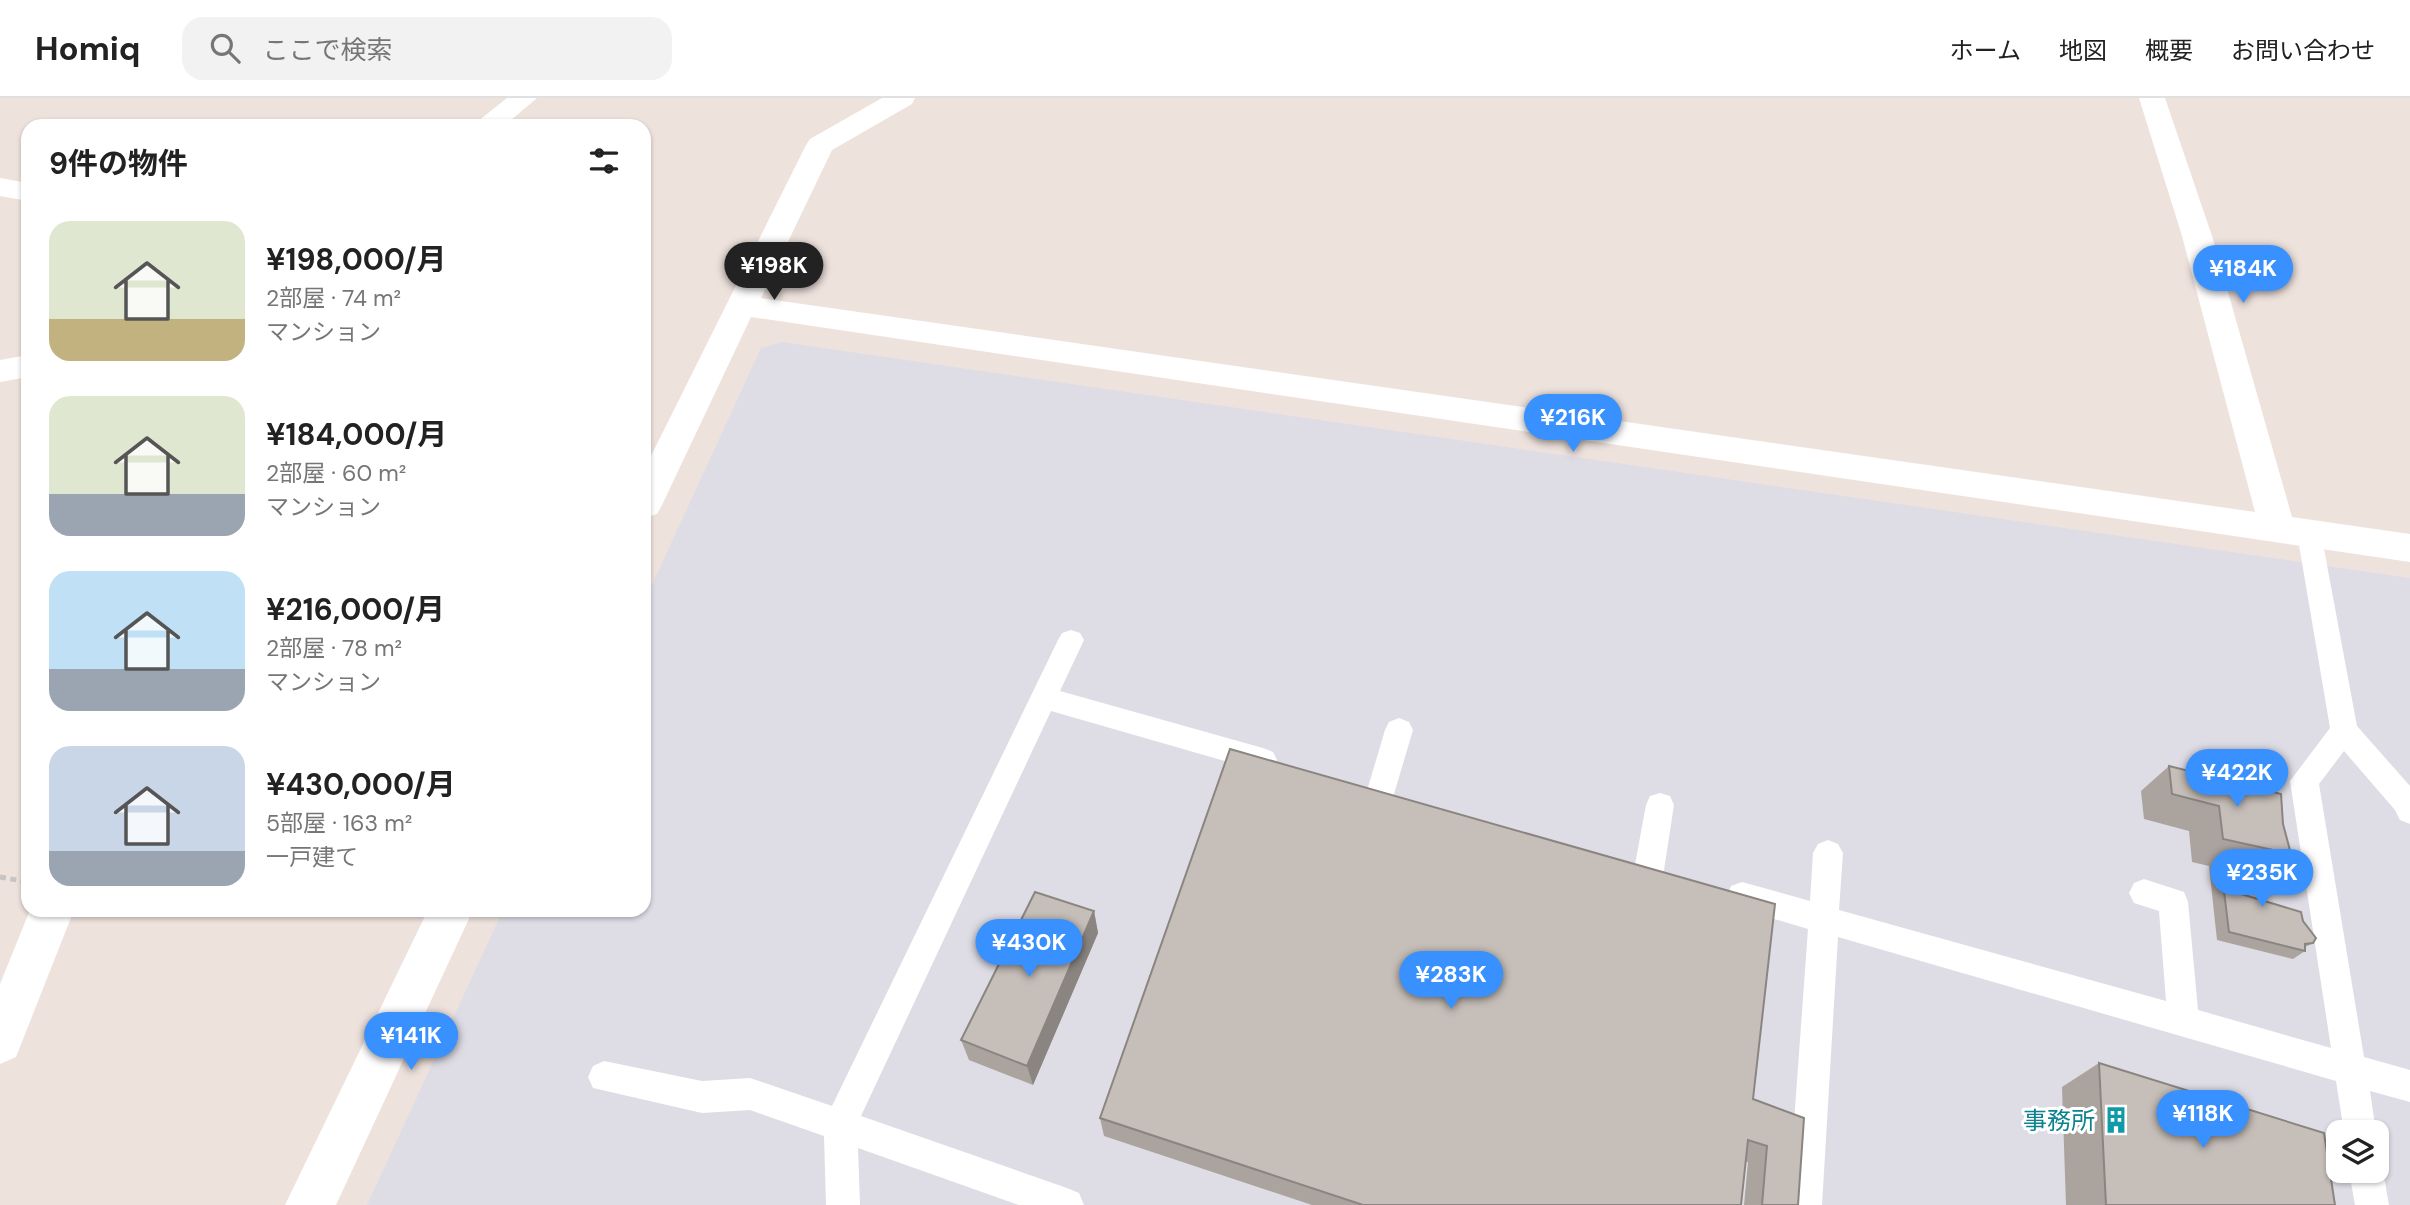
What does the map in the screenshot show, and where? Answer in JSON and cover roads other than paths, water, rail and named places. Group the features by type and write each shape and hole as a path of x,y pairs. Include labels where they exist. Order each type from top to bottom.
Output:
{"street":[{"path":"496,119 524,98"},
{"path":"651,474 744,306 820,145 902,98"},
{"path":"2152,98 2293,531"},
{"path":"0,187 21,191"},
{"path":"744,306 2410,548"},
{"path":"0,371 21,367"},
{"path":"0,1041 49,917"},
{"path":"310,1205 448,917"}],"lane":[{"path":"2293,531 2344,731 2408,804 2410,811"},
{"path":"843,1205 840,1125 1071,640"},
{"path":"1044,698 1286,767"},
{"path":"1380,793 1399,730"},
{"path":"2344,731 2304,780 2358,1120"},
{"path":"1649,870 1660,805"},
{"path":"1805,1205 1828,853"},
{"path":"1712,887 2410,1086"},
{"path":"2144,893 2173,902 2183,1021"},
{"path":"604,1077 702,1097 750,1094 1067,1205"},
{"path":"2368,1183 2372,1205"}],"place":[{"name":"事務所","path":"2116,1120"}]}
